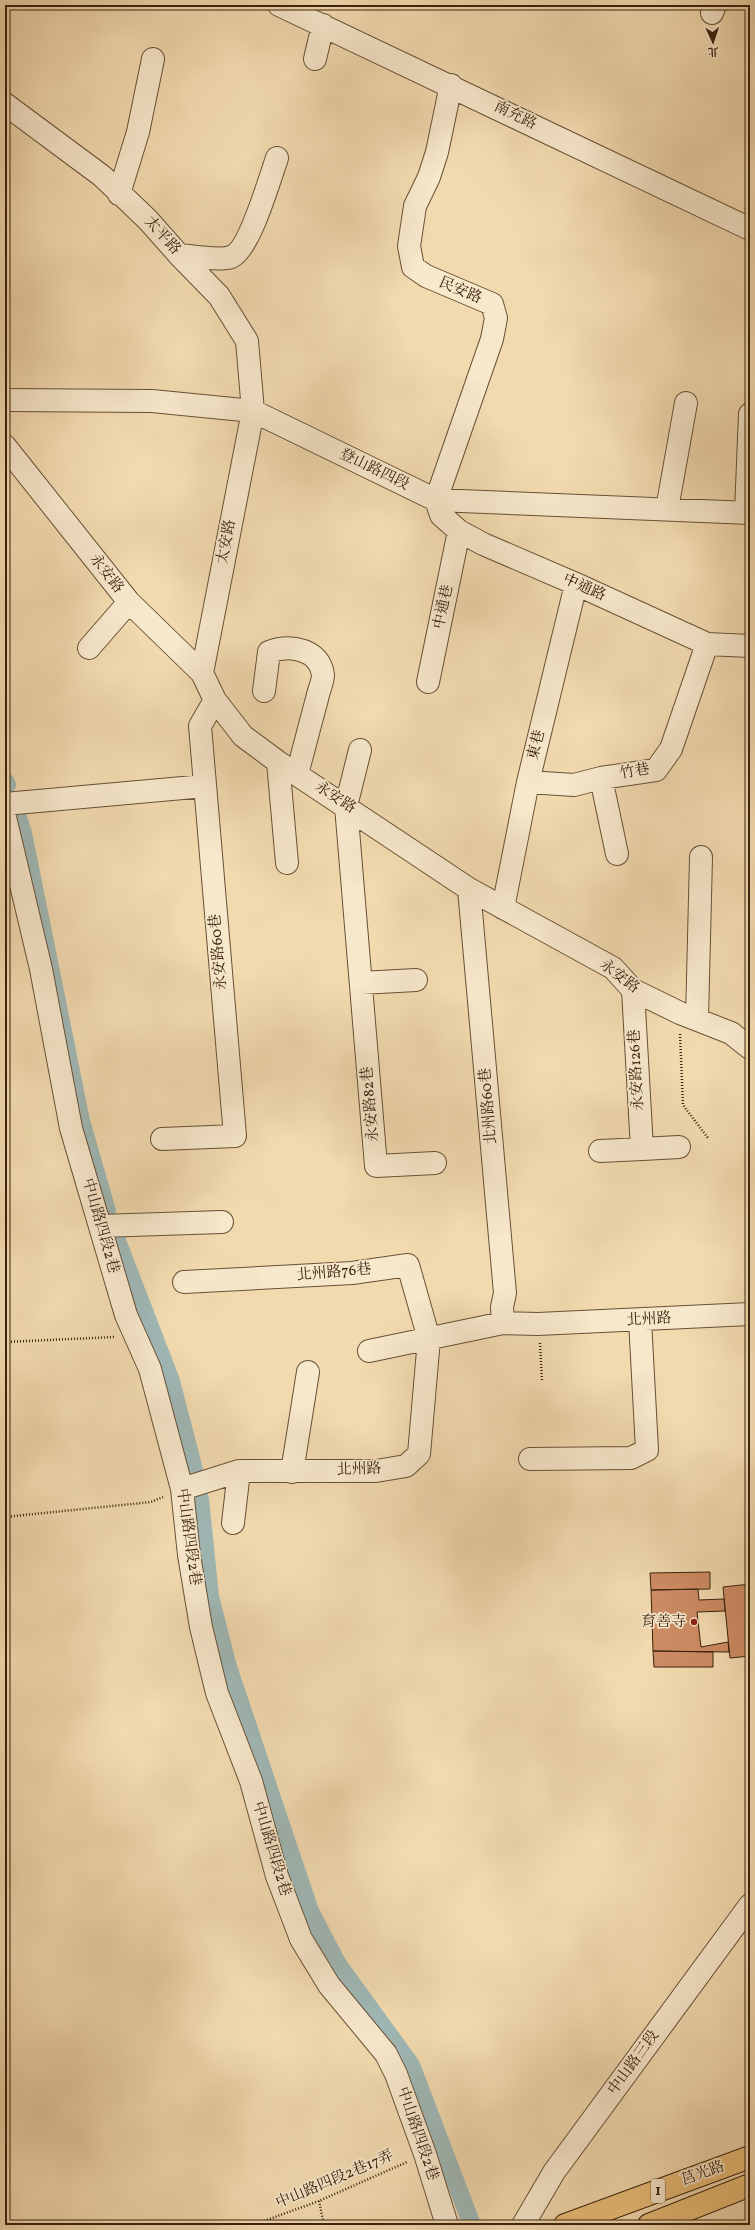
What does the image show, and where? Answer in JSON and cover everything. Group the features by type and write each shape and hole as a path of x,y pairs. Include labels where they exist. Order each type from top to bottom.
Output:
{"main road":[{"name":"莒光路","path":"565,2225 750,2156"},
{"name":"莒光路","path":"648,2225 750,2186"}],"street":[{"name":"南充路","path":"279,5 451,85 750,229"},
{"path":"315,59 323,25"},
{"path":"119,194 138,132 153,59"},
{"name":"民安路","path":"436,500 462,421 481,374 492,338 496,318 492,304 426,276 413,267 409,246 414,206 429,177 435,158 451,85"},
{"name":"太平路","path":"5,108 102,176 119,194 148,220 218,296 247,341 253,411"},
{"path":"179,255 230,258 238,254 247,241 277,158"},
{"name":"登山路四段","path":"5,400 152,401 253,411 436,500 748,512"},
{"path":"667,509 686,403"},
{"name":"太安路","path":"202,673 253,411"},
{"path":"748,512 750,414"},
{"name":"永安路","path":"5,446 129,602 202,673 215,700 244,736 278,762 470,888 503,908 613,968 633,990 688,1016 730,1033 750,1048"},
{"name":"中通路","path":"436,500 441,515 459,532 483,544 576,584 707,644 750,646"},
{"name":"中通巷","path":"428,682 459,532"},
{"name":"東巷","path":"503,908 528,782 576,584"},
{"path":"89,648 129,602"},
{"name":"竹巷","path":"528,782 574,785 601,778 656,770 671,749 707,644"},
{"path":"264,691 270,652 277,649 291,648 308,652 317,660 323,676 297,774"},
{"name":"永安路60巷","path":"162,1139 235,1136 200,726 215,700"},
{"name":"永安路82巷","path":"360,750 346,806 376,1166 435,1163"},
{"path":"278,762 287,863"},
{"path":"601,778 617,854"},
{"path":"5,804 205,786"},
{"name":"中山路四段2巷","path":"5,817 41,969 71,1128 126,1315 150,1370 182,1489 189,1555 201,1627 217,1693 250,1781 277,1876 305,1946 329,1985 386,2054 393,2068 425,2154 447,2225"},
{"path":"688,1016 701,857"},
{"name":"北州路60巷","path":"470,888 505,1293 502,1307 503,1323"},
{"path":"361,983 416,980"},
{"name":"永安路126巷","path":"633,990 642,1149"},
{"path":"600,1151 679,1147"},
{"path":"100,1226 222,1222"},
{"name":"北州路76巷","path":"184,1282 352,1273 408,1265 429,1339"},
{"name":"北州路","path":"369,1351 503,1323 538,1324 750,1314"},
{"path":"530,1459 631,1458 647,1450 640,1320"},
{"name":"北州路","path":"182,1489 239,1472 376,1471 406,1466 419,1454 429,1339"},
{"path":"292,1472 308,1372"},
{"path":"233,1523 239,1472"},
{"name":"中山路三段","path":"523,2225 554,2172 750,1905"}],"path":[{"path":"688,1016 683,1105 708,1138"},
{"path":"538,1324 542,1381"},
{"path":"5,1342 136,1336"},
{"path":"5,1517 151,1502 182,1489"},
{"name":"中山路四段2巷17弄","path":"252,2225 319,2201 425,2154"},
{"path":"319,2201 324,2225"}],"building":[{"path":"710,1572 710,1589 651,1590 650,1573"},
{"path":"750,1584 750,1656 730,1658 723,1587"},
{"path":"698,1589 699,1600 724,1599 725,1611 697,1612 701,1647 728,1642 729,1652 653,1651 651,1590"},
{"path":"653,1651 713,1652 713,1667 654,1667"},
{"path":"316,2222 316,2225 304,2225"}],"waterway":[{"path":"5,781 7,785"},
{"path":"17,814 23,833 81,1121 107,1211"},
{"path":"116,1238 171,1381 194,1470"},
{"path":"200,1499 210,1596 228,1667 310,1911 337,1963 411,2065 472,2225"}],"place":[{"name":"育善寺","path":"694,1622"}]}
